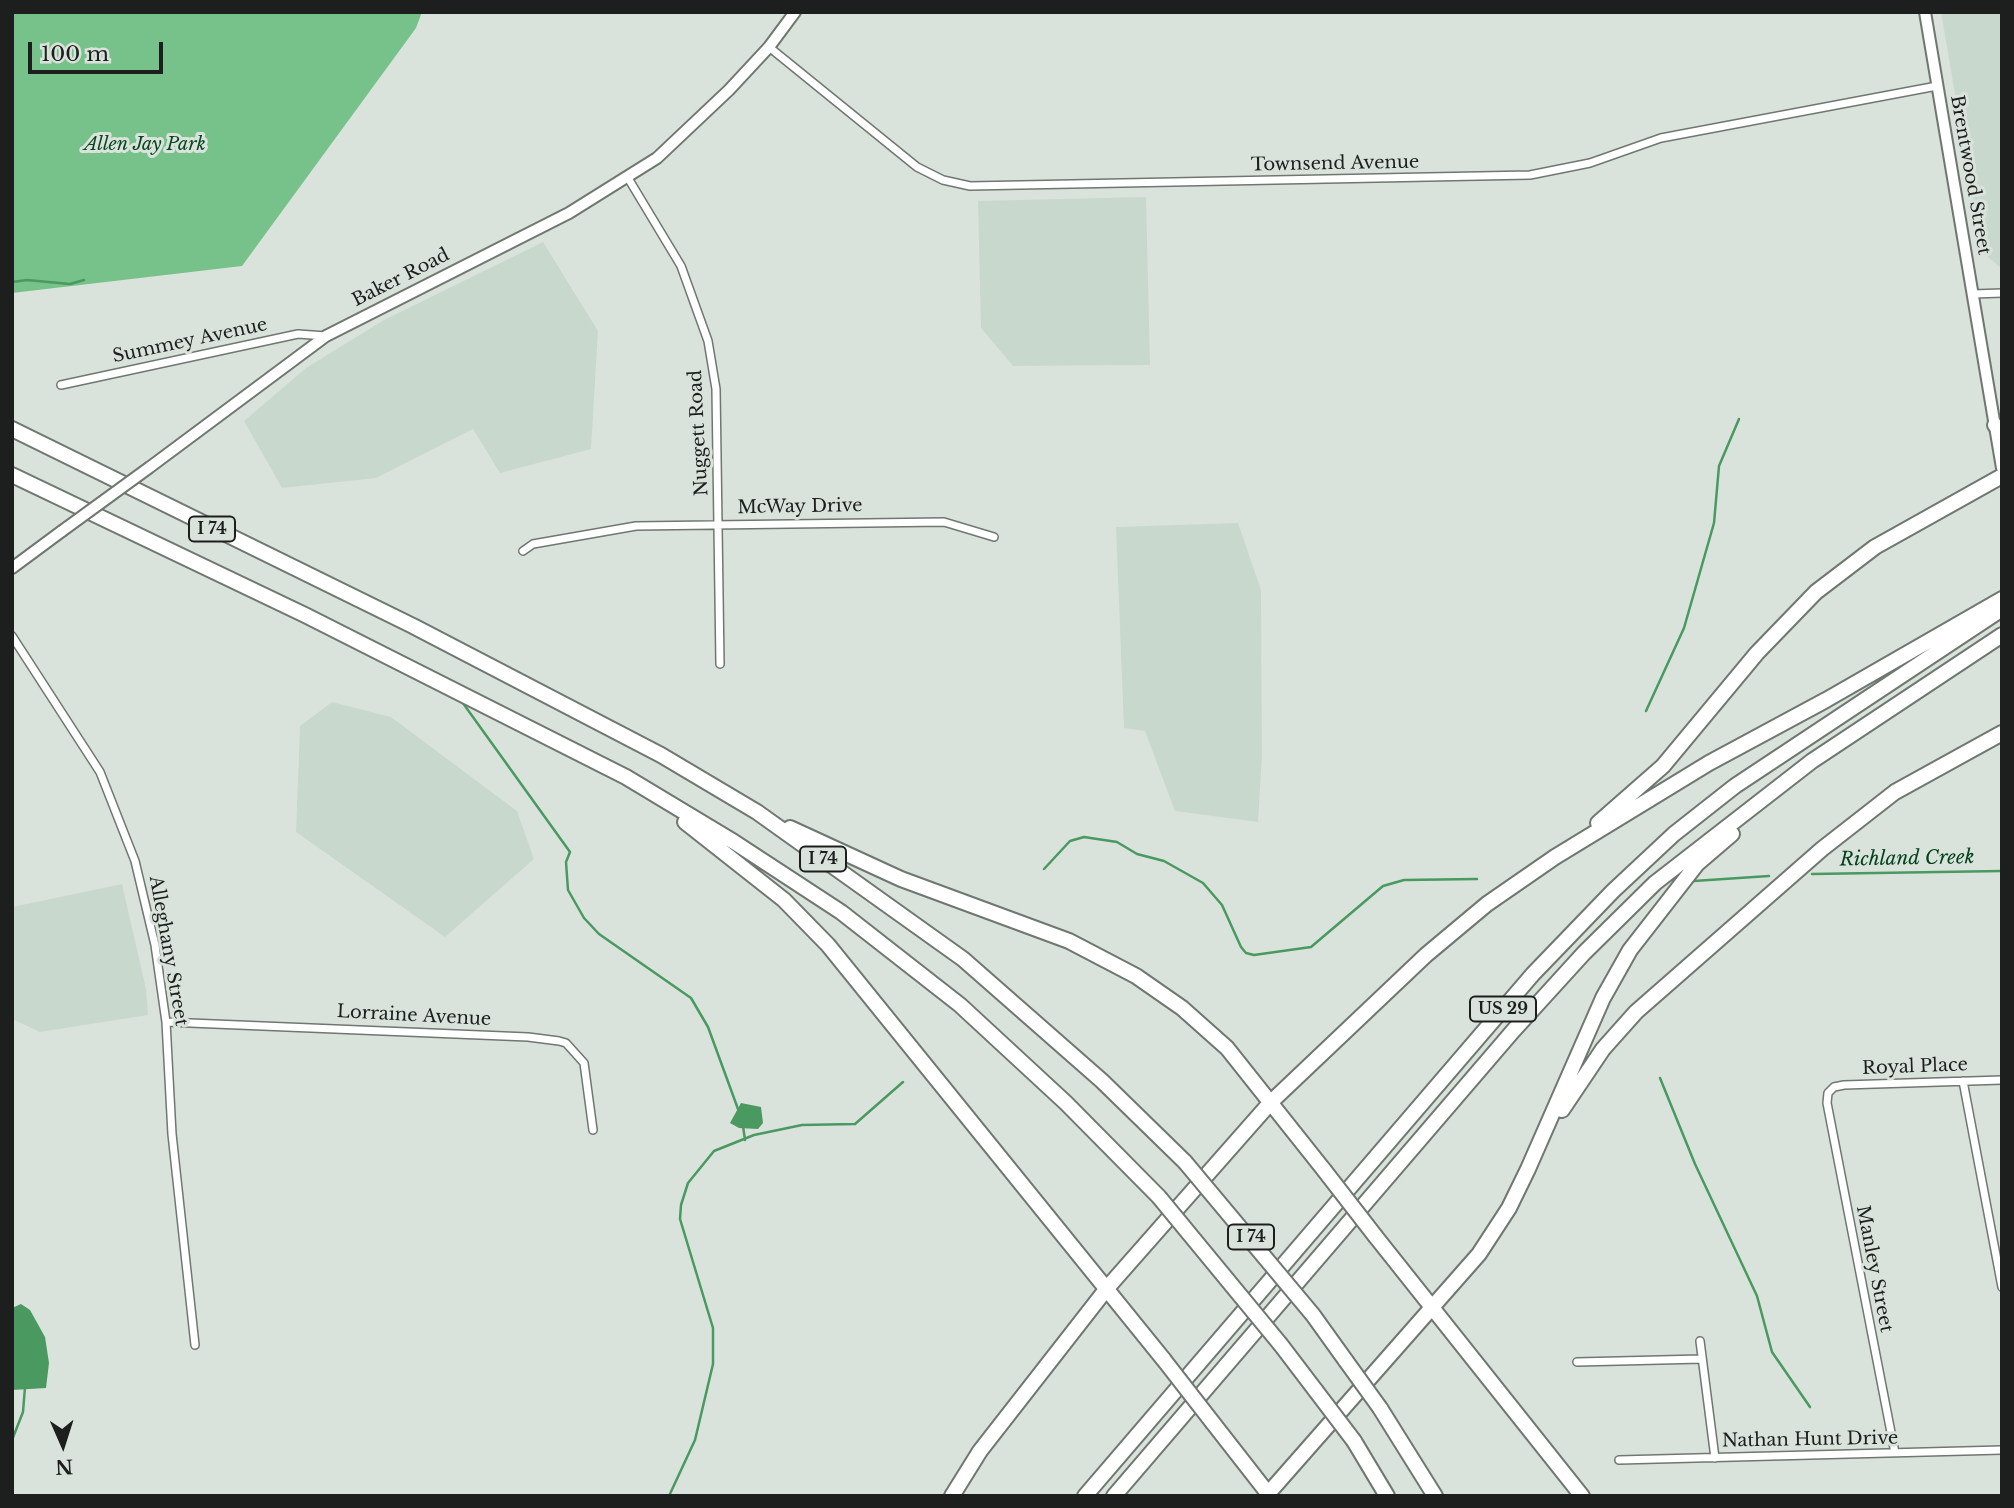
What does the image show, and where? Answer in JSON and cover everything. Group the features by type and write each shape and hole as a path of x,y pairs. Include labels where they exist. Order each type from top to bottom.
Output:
{"highway":[{"name":"I 74","path":"12,429 413,626 661,755 757,812 963,959 1102,1081 1185,1162 1313,1315 1380,1408 1435,1496"},
{"name":"I 74","path":"12,475 305,615 625,776 841,912 960,1005 1066,1103 1159,1197 1281,1345 1353,1441 1387,1496"},
{"path":"1555,857 1663,766 1757,653 1816,592 1875,547 2002,476"},
{"path":"952,1496 980,1451 1108,1287 1271,1101 1426,955 1487,904 1555,857 1709,763 1826,700 2002,599"},
{"name":"US 29","path":"1085,1496 1533,974 1613,891 1674,834 1735,786 2002,609"},
{"name":"US 29","path":"1114,1496 1504,1041 1584,953 1655,883 1780,785 2002,635"},
{"path":"1534,1157 1603,1049 1663,985 1860,817 1931,771 1995,741 2002,733"},
{"path":"625,776 784,900 828,945 988,1146 1108,1287 1268,1495 1479,1254 1509,1208 1603,998 1630,950 1697,864 1760,809 1780,785"},
{"path":"757,812 901,879 1069,941 1136,976 1182,1009 1227,1048 1271,1101 1582,1496"}],"street":[{"name":"Baker Road","path":"12,568 326,336 534,231 628,178 689,129 769,47 795,12"},
{"name":"Brentwood Street","path":"1924,12 1999,429 2002,468"},
{"name":"Townsend Avenue","path":"769,47 917,167 943,180 970,186 1530,175 1590,163 1661,138 1937,86"},
{"name":"Nuggett Road","path":"628,178 681,266 708,341 716,388 720,664"},
{"path":"1973,294 2002,293"},
{"name":"Summey Avenue","path":"61,385 298,334 326,336"},
{"name":"McWay Drive","path":"523,551 533,544 636,526 944,522 994,537"},
{"name":"Alleghany Street","path":"12,635 86,746 115,803 142,889 166,1022 172,1134 195,1345"},
{"name":"Lorraine Avenue","path":"166,1022 527,1037 559,1041 566,1043 583,1063 593,1130"},
{"name":"Royal Place","path":"1831,1091 1843,1085 2002,1080"},
{"path":"1963,1081 2002,1287"},
{"name":"Manley Street","path":"1831,1091 1827,1102 1895,1454"},
{"path":"1700,1341 1714,1458"},
{"path":"1577,1362 1702,1359"},
{"name":"Nathan Hunt Drive","path":"1619,1460 2002,1450"}],"shaded area":[{"path":"1941,12 2002,12 2002,269 1982,252"},
{"path":"1146,197 1150,365 1013,366 981,328 978,201"},
{"path":"543,242 598,331 591,449 500,473 473,429 376,478 282,488 244,421 306,368 384,320"},
{"path":"1238,523 1261,590 1262,756 1258,822 1175,811 1145,731 1124,728 1116,527"},
{"path":"332,702 391,717 517,811 534,859 445,937 296,832 300,726"},
{"path":"122,884 146,989 148,1015 40,1032 12,1019 12,907"},
{"path":"741,1103 761,1107 763,1123 758,1129 739,1128 730,1123"},
{"path":"21,1304 30,1310 45,1337 49,1363 46,1388 12,1390 12,1308"}],"green space":[{"name":"Allen Jay Park","path":"12,12 422,12 416,28 242,266 12,293"}],"waterway":[{"path":"12,282 27,280 70,284 84,280"},
{"path":"1646,711 1684,628 1714,523 1719,466 1739,419"},
{"path":"460,699 570,852 566,862 568,890 584,918 599,934 691,998 708,1027 738,1109"},
{"name":"Richland Creek","path":"1044,869 1070,841 1084,837 1117,842 1137,854 1164,861 1203,883 1222,905 1241,947 1246,953 1254,955 1311,947 1383,886 1404,880 1477,879"},
{"name":"Richland Creek","path":"1812,874 2002,871"},
{"name":"Richland Creek","path":"1694,881 1769,876"},
{"path":"1660,1078 1695,1164 1757,1296 1772,1352 1810,1407"},
{"name":"Richland Creek","path":"669,1496 695,1440 713,1364 713,1328 680,1219 688,1183 714,1151 754,1135 802,1125 855,1124 903,1082"},
{"path":"743,1126 745,1140"},
{"path":"12,1440 23,1412 25,1387"}]}
